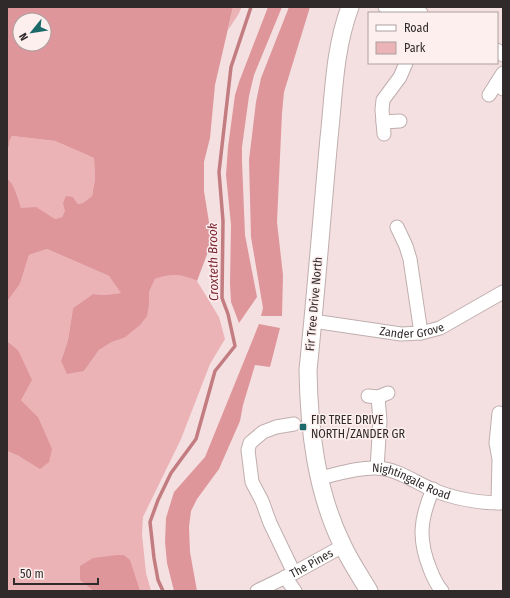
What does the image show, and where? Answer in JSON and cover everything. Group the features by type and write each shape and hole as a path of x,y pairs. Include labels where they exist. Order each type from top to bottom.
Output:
{"street":[{"name":"Fir Tree Drive North","path":"350,7 343,25 334,73 331,127 308,370 308,392 314,449 320,478 333,523 343,546 369,591"},
{"path":"385,7 408,12"},
{"path":"400,121 383,128 382,110 384,100 400,77 406,64"},
{"path":"496,89 503,73"},
{"path":"396,225 406,246 410,259 421,333"},
{"name":"Zander Grove","path":"313,321 401,334 421,333 440,328 503,292"},
{"path":"377,468 380,421 378,395"},
{"path":"497,412 496,443 499,459 500,503"},
{"path":"294,424 276,426 263,432 250,443 248,450 252,482 262,501 295,591"},
{"name":"Nightingale Road","path":"320,478 358,469 377,468 405,475 433,489 463,499 500,503"},
{"path":"433,489 423,514 422,536 426,558 435,581 442,591"},
{"name":"The Pines","path":"257,591 343,546"}],"green space":[{"path":"233,7 242,7 228,30"},
{"path":"12,136 55,141 94,158 95,179 92,196 83,203 78,204 73,197 62,217 55,219 46,214 21,209 14,188 7,178 7,148"},
{"path":"47,249 109,276 122,293 105,295 93,294 73,308 68,340 61,361 84,371 99,350 112,342 124,338 149,305 149,292 155,279 167,274 186,276 197,281 219,317 225,339 210,364 181,439 143,517 142,534 146,573 151,591 7,591 7,451 19,456 38,417 21,400 18,350 7,341 7,302 20,284 29,255"}],"shaded area":[{"path":"7,7 233,7 215,85 210,138 204,162 204,191 212,241 197,281 176,275 155,279 149,292 147,316 140,325 124,338 112,342 99,350 84,371 67,374 61,361 68,340 73,308 93,294 105,295 121,293 109,276 47,249 29,255 20,284 7,302 7,178 14,188 21,208 36,207 55,219 62,217 65,211 63,203 66,196 73,197 78,204 83,203 92,196 95,179 94,158 55,141 12,136 7,148"},
{"path":"268,7 282,7 254,75 249,96 242,147 245,235 257,297 239,323 231,302 231,225 226,175 228,147 235,95"},
{"path":"289,7 310,7 284,92 282,113 277,222 283,275 282,316 261,316 263,308 251,237 249,160 256,102 261,78"},
{"path":"259,324 280,328 270,367 255,365 243,405 240,421 219,469 197,499 191,511 189,527 190,552 197,591 174,591 167,563 165,542 166,518 174,492 205,457"},
{"path":"7,341 18,350 32,380 21,400 38,417 52,449 49,462 40,469 19,456 7,451"},
{"path":"124,555 130,560 140,591 94,591 80,580 80,566 93,558"}],"waterway":[{"name":"Croxteth Brook","path":"163,591 158,580 150,522 158,500 171,473 196,439 215,371 235,346 228,314 222,298 223,221 219,172 231,67 251,7"}],"place":[{"name":"FIR TREE DRIVE NORTH/ZANDER GR","path":"303,427"}]}
